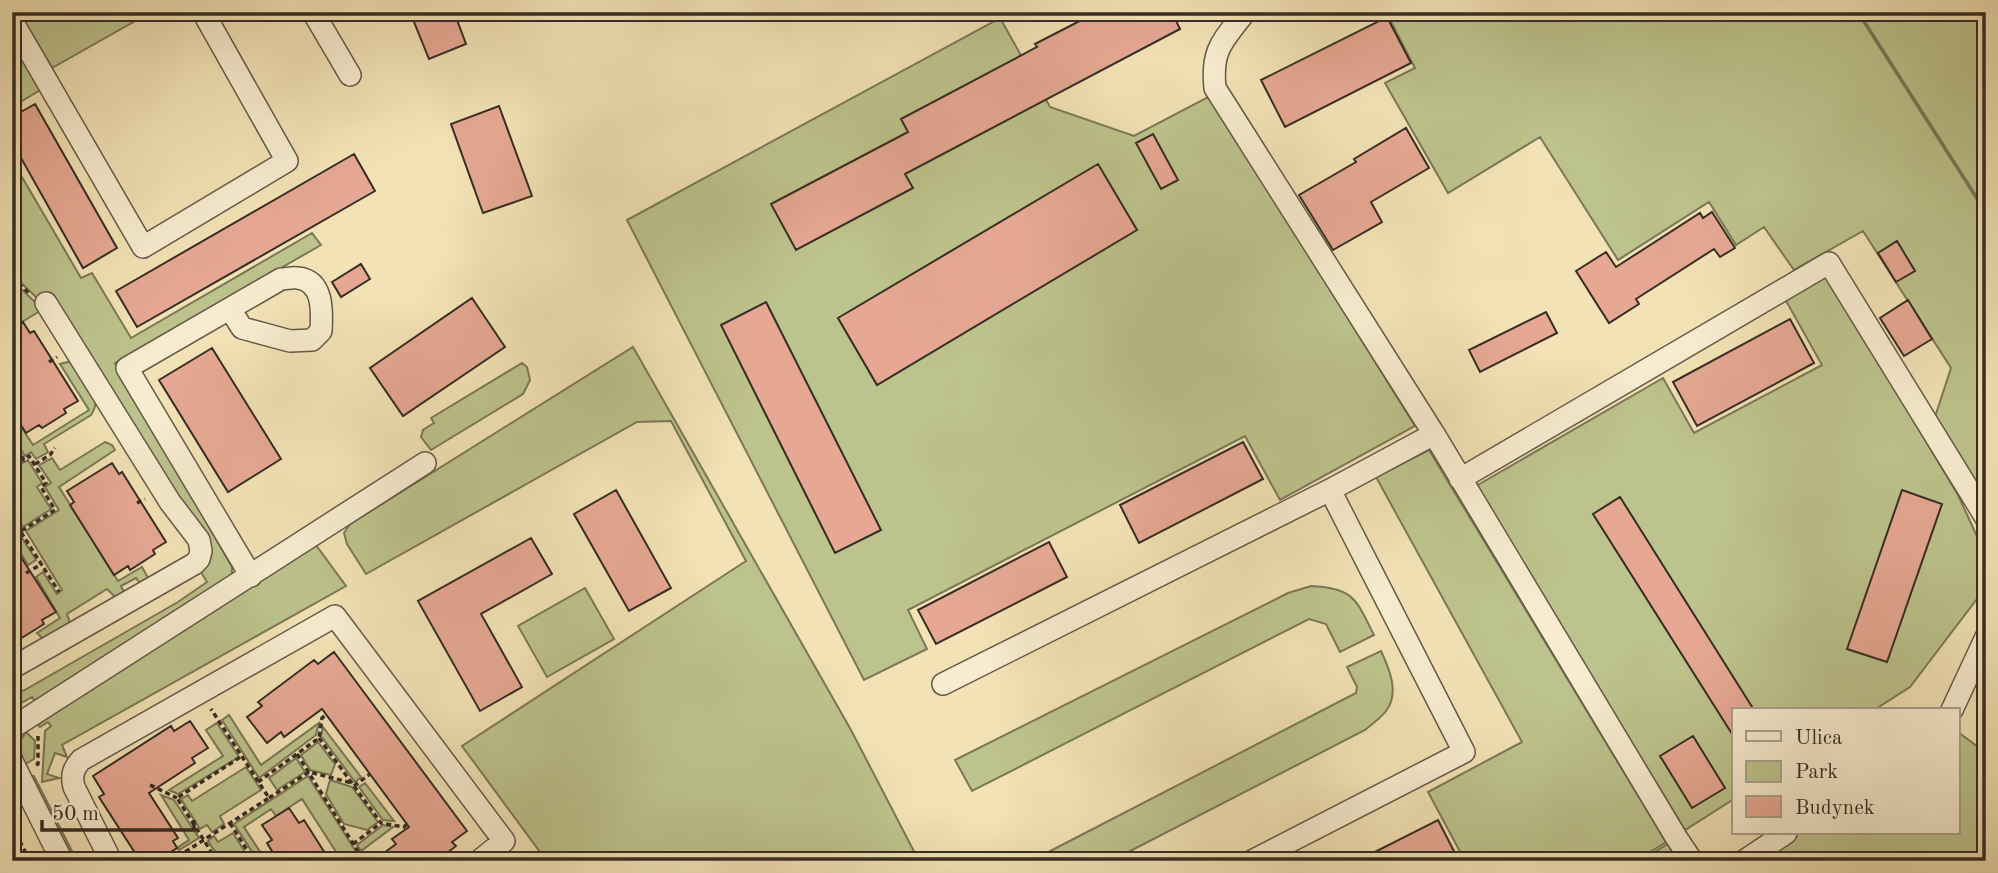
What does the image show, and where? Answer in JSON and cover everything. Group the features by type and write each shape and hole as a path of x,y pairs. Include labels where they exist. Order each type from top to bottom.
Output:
{"street":[{"path":"12,21 143,247 287,161 203,12"},
{"path":"313,12 350,75"},
{"path":"1245,12 1220,46 1213,67 1215,88 1434,434 1692,861"},
{"path":"1460,479 1829,263 1986,518"},
{"path":"12,668 194,564 201,551 199,540 170,502 46,303"},
{"path":"230,309 127,368 251,576"},
{"path":"943,684 1330,490 1434,434"},
{"path":"19,724 425,463"},
{"path":"1252,861 1464,752 1330,490"},
{"path":"111,861 74,788 74,767 81,760 335,616 504,841 479,861"},
{"path":"1953,708 1986,637"},
{"path":"15,768 62,861"},
{"path":"1744,861 1784,834"}],"path":[{"path":"12,442 24,460 29,456 46,483 41,487 55,510 21,531"},
{"path":"34,464 50,455 55,447"},
{"path":"12,518 59,592"},
{"path":"26,573 41,564"},
{"path":"214,714 269,798"},
{"path":"258,782 318,738 322,718 326,715"},
{"path":"15,768 38,764 40,737 19,724"},
{"path":"318,738 381,823 404,827 407,824"},
{"path":"297,754 364,861"},
{"path":"177,798 242,756"},
{"path":"171,861 309,772 353,785 370,774"},
{"path":"150,785 177,798 217,861"},
{"path":"230,823 254,861"},
{"path":"354,844 381,823"},
{"path":"12,826 30,861"},
{"path":"12,846 20,842"},
{"path":"184,852 189,861"},
{"path":"202,861 213,855"},
{"path":"213,855 225,861"}],"green space":[{"path":"19,12 151,12 52,68"},
{"path":"1386,12 1857,12 1986,214 1986,497 1975,485 1935,417 1951,368 1863,231 1794,270 1764,227 1736,245 1709,202 1618,260 1540,137 1448,193 1385,83 1415,68"},
{"path":"1859,12 1974,12 1986,42 1986,211"},
{"path":"1000,18 1050,107 1134,136 1210,96 1415,426 1280,500 1245,436 908,610 927,649 864,680 627,220"},
{"path":"12,39 42,89 12,107"},
{"path":"12,160 81,278 92,273 131,338 312,233 321,245 115,363 232,567 232,575 35,701 32,697 14,707 12,686 23,691 178,602 207,582 199,569 204,564 39,300 12,274 18,269 12,259"},
{"path":"1827,276 1958,495 1986,556 1986,587 1910,687 1877,708 1732,708 1732,800 1685,830 1476,486 1663,378 1694,433 1822,365 1785,299"},
{"path":"12,280 35,302 40,311 12,328 12,289 16,287"},
{"path":"633,347 851,730 919,861 530,861 540,852 462,746 746,561 671,421 637,422 366,574 347,544 344,533 350,524"},
{"path":"72,361 95,397 93,411 91,415 44,444 48,452 36,459 31,452 25,456 12,436 12,413 33,445 89,410 60,364"},
{"path":"522,363 527,367 530,380 523,394 431,450 421,437 423,430 434,423 431,418"},
{"path":"105,442 115,450 59,487 118,581 142,567 148,580 142,586 136,578 121,586 126,596 115,597 107,589 67,614 70,623 43,639 37,633 60,618 36,577 43,572 57,594 62,590 26,531 59,510 45,487 51,483 39,465 52,458 60,470"},
{"path":"12,446 23,463 28,460 42,483 37,487 51,509 23,527 12,513"},
{"path":"1429,450 1666,842 1636,861 1465,861 1428,792 1522,742 1376,477"},
{"path":"12,522 36,560 28,565 12,539"},
{"path":"316,545 346,586 62,745 67,757 55,753 47,774 59,778 42,782 45,731 51,726 48,722 40,727 37,724"},
{"path":"1311,586 1346,593 1358,605 1374,635 1340,652 1326,624 1309,619 972,791 955,760 1288,593"},
{"path":"585,588 614,639 547,677 518,626"},
{"path":"1381,651 1392,681 1392,696 1384,714 1365,730 1111,861 1031,861 1356,693 1357,687 1347,667"},
{"path":"229,715 261,765 319,723 316,735 259,778 222,720"},
{"path":"217,723 239,757 178,794 169,790 223,756 206,730"},
{"path":"323,727 361,777 355,782 321,736"},
{"path":"26,732 35,741 34,759 25,764 18,744"},
{"path":"1960,734 1986,753 1986,861 1759,861 1799,834 1960,834"},
{"path":"318,742 335,764 331,775 310,770 301,755"},
{"path":"296,758 305,772 277,790 269,778"},
{"path":"246,767 261,790 220,816 224,824 212,832 207,825 200,829 181,799 188,795 192,801"},
{"path":"30,775 34,776 77,861 74,861"},
{"path":"308,776 362,861 342,861 302,799 276,816 271,809 244,827 266,861 258,861 234,824"},
{"path":"330,780 352,787 378,822 367,830 344,824 326,794"},
{"path":"365,783 394,821 383,820 359,787"},
{"path":"161,795 174,800 199,838 179,850 177,848 189,840"},
{"path":"383,825 393,827 361,851 357,845"},
{"path":"233,833 245,852 241,861 221,856 208,841 214,836 218,842"},
{"path":"1669,843 1680,861 1641,861"}],"building":[{"path":"410,12 454,12 466,44 429,59"},
{"path":"1097,12 1172,12 1180,29 905,174 913,188 796,250 771,204 908,132 901,119"},
{"path":"1387,17 1411,63 1285,127 1261,80"},
{"path":"35,104 117,248 83,268 12,142 12,117"},
{"path":"499,106 532,196 483,213 451,124"},
{"path":"1406,128 1429,168 1371,202 1382,222 1333,250 1299,195 1356,162 1354,159"},
{"path":"1153,134 1178,180 1161,189 1136,143"},
{"path":"354,154 375,191 137,327 116,291"},
{"path":"1098,164 1137,230 877,385 838,318"},
{"path":"1712,212 1735,248 1720,257 1714,249 1636,299 1639,304 1609,323 1576,271 1606,252 1616,267 1700,213 1703,218"},
{"path":"1897,241 1915,271 1896,282 1878,253"},
{"path":"361,264 370,279 341,297 332,282"},
{"path":"472,298 505,347 403,416 370,368"},
{"path":"1908,300 1932,339 1904,356 1880,318"},
{"path":"766,302 881,530 835,553 721,325"},
{"path":"1546,312 1557,333 1480,372 1469,350"},
{"path":"1790,319 1814,363 1697,426 1673,382"},
{"path":"23,322 30,333 34,331 78,401 64,409 66,413 42,428 39,425 26,433 12,411 12,329"},
{"path":"212,348 281,459 228,492 159,380"},
{"path":"1243,442 1263,479 1139,543 1120,505"},
{"path":"112,463 119,474 122,472 166,542 153,550 155,554 130,570 128,566 114,575 70,505 74,502 67,491"},
{"path":"616,490 671,588 629,611 574,514"},
{"path":"1902,490 1942,504 1887,662 1847,649"},
{"path":"1620,497 1753,708 1732,708 1732,734 1593,514"},
{"path":"531,538 552,574 481,614 522,687 480,711 418,601"},
{"path":"1049,542 1067,577 936,644 918,610"},
{"path":"12,543 56,612 42,620 44,624 12,644"},
{"path":"334,652 467,831 452,842 456,846 437,861 373,861 396,844 392,839 409,827 322,709 284,737 281,732 267,743 247,717 262,706 258,702 314,660 318,664"},
{"path":"190,721 208,748 192,758 195,763 149,793 178,838 173,841 177,848 157,861 147,861 142,853 137,856 99,797 104,794 93,776 171,726 174,731"},
{"path":"1693,736 1725,788 1692,808 1660,756"},
{"path":"289,808 299,823 304,820 330,861 278,861 267,843 272,840 262,825"},
{"path":"1438,820 1459,861 1357,861"}]}
